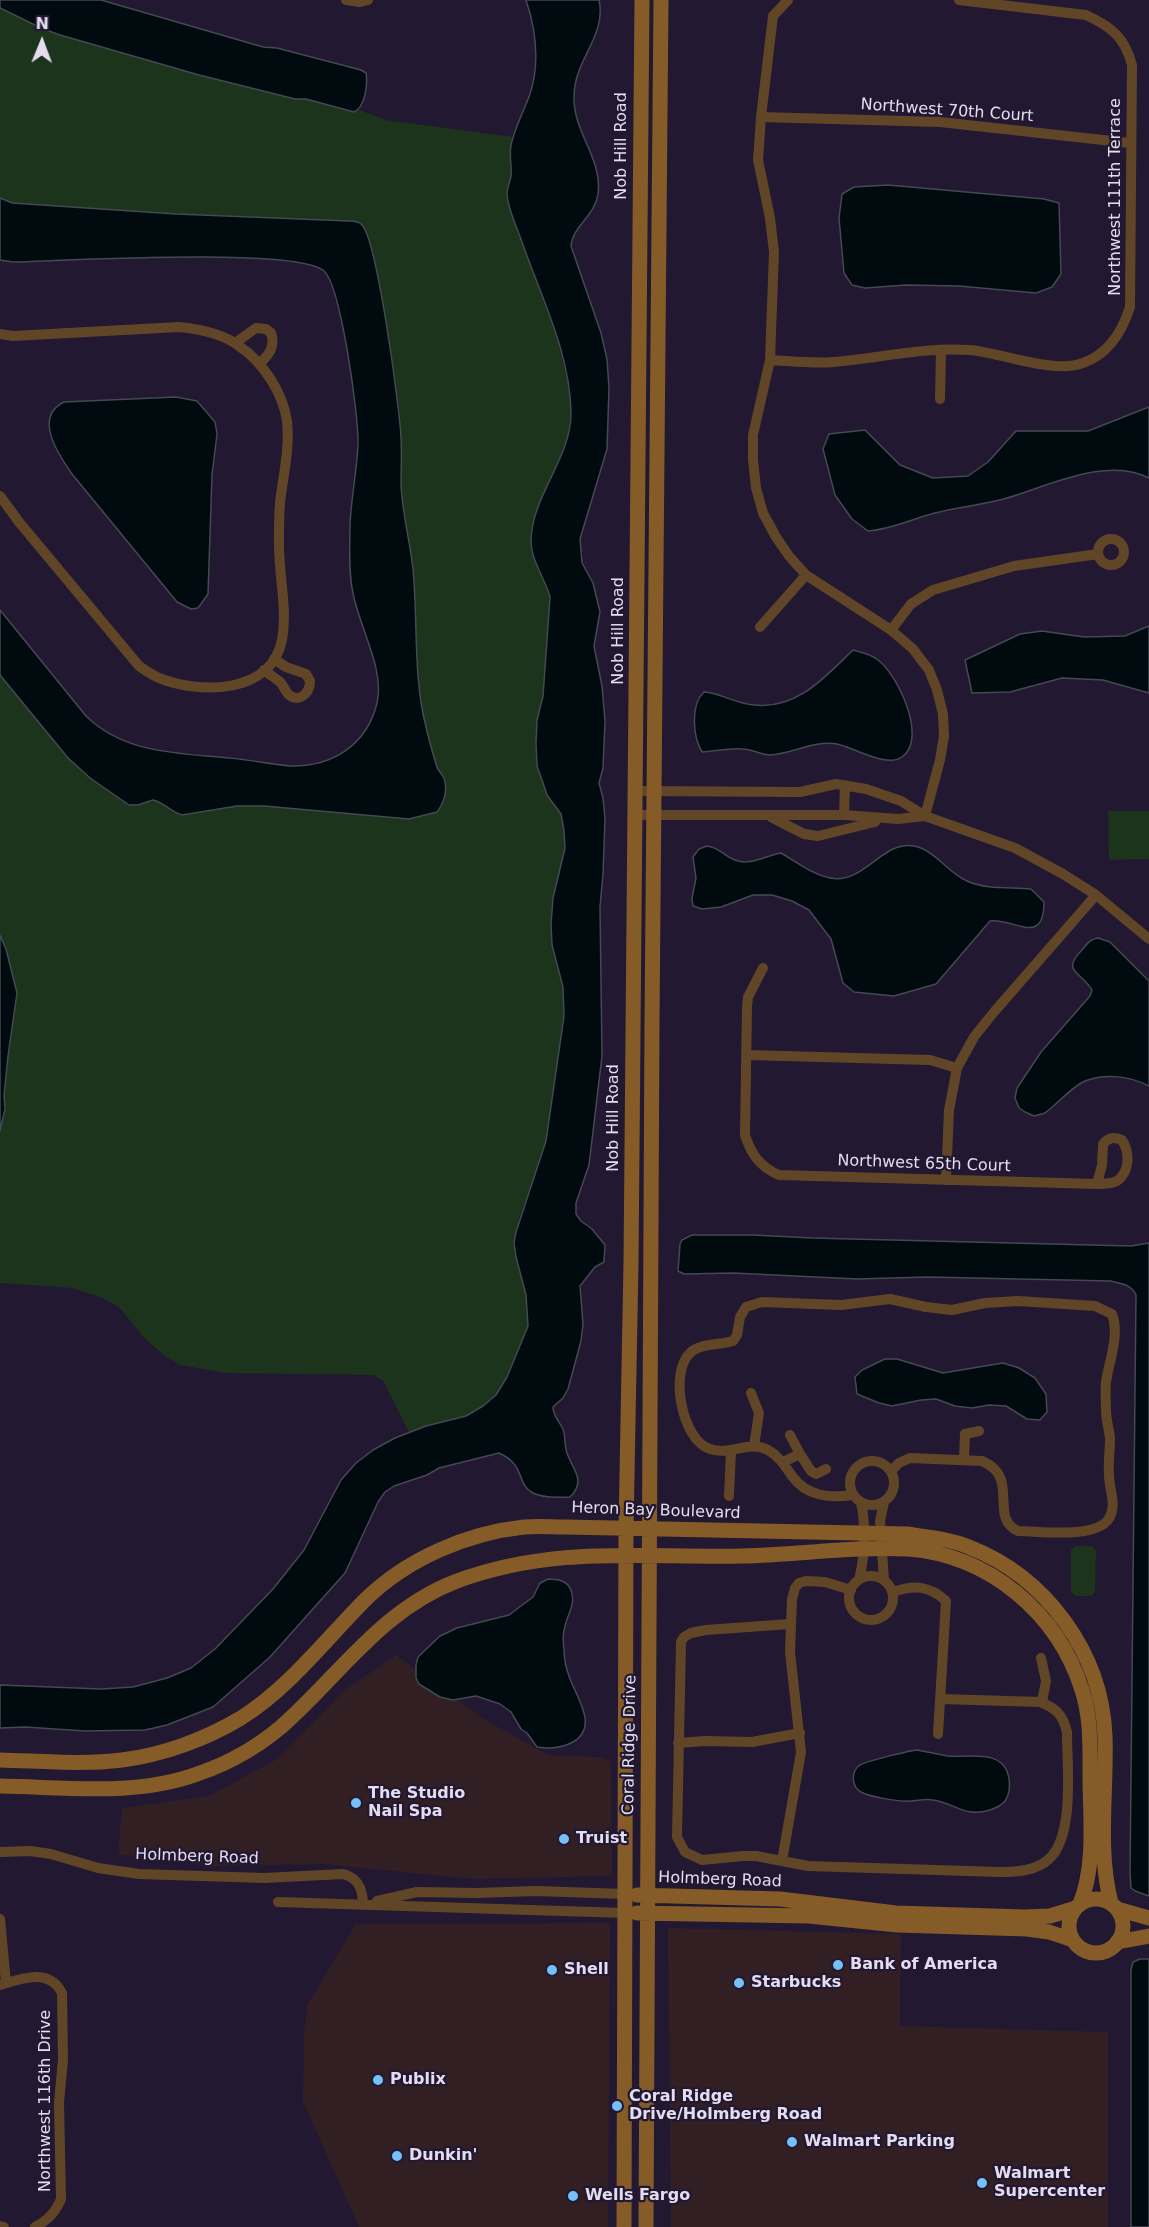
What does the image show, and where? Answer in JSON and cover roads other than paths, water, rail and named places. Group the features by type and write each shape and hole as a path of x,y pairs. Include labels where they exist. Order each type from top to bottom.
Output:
{"main road":[{"name":"Nob Hill Road","path":"631,1263 642,0"},
{"path":"654,815 661,0"},
{"name":"Coral Ridge Drive","path":"646,2227 654,815"},
{"name":"Coral Ridge Drive","path":"624,2227 626,1528 631,1263"},
{"name":"Heron Bay Boulevard","path":"0,1760 88,1762 123,1760 178,1747 240,1718 273,1695 301,1669 367,1598 406,1568 440,1550 479,1536 524,1527 863,1533 909,1550 938,1554 966,1563 992,1575 1012,1588 1033,1607 1050,1625 1064,1647 1083,1692 1090,1737 1089,1875 1078,1906"},
{"name":"Heron Bay Boulevard","path":"0,1786 139,1787 170,1782 226,1762 258,1744 281,1727 365,1641 389,1620 424,1597 453,1582 528,1561 566,1556 743,1556 863,1549 881,1541 939,1539 969,1547 998,1561 1025,1579 1045,1597 1069,1626 1079,1644 1095,1682 1104,1720 1104,1874 1114,1906"},
{"name":"Holmberg Road","path":"625,1894 780,1899 896,1913 1014,1917 1050,1916 1078,1906"},
{"path":"1149,1918 1098,1899 1086,1901 1078,1906 1070,1920 1070,1933 1073,1940 1086,1951 1103,1952 1117,1942 1149,1936"},
{"path":"1114,1906 1123,1926 1117,1942"},
{"name":"Holmberg Road","path":"625,1913 809,1916 897,1925 1027,1929 1048,1932 1073,1940"}],"street":[{"path":"346,0 360,2 368,0"},
{"name":"Northwest 111th Terrace","path":"941,350 970,350 1062,367 1082,364 1103,354 1116,339 1125,324 1130,307 1132,65 1128,50 1118,35 1101,22 1086,15 959,0"},
{"path":"786,1 773,16 758,160 770,218 774,252 770,360 753,435 756,488 763,513 776,537 806,575 891,630 913,649 929,670 943,714 944,736 925,816"},
{"name":"Northwest 70th Court","path":"761,117 940,122 1130,143"},
{"path":"0,334 13,336 179,327 200,330 235,343 259,364 281,398 287,420 288,443 280,506 279,546 284,622 281,642 269,665 258,676 240,685 223,688 176,683 157,677 139,666 18,522 0,496"},
{"path":"235,343 256,328 267,329 271,333 273,346 270,353 259,364"},
{"path":"770,360 831,362 917,350 941,350 940,399"},
{"path":"891,630 911,604 933,590 1014,566 1098,554"},
{"path":"760,627 806,575"},
{"path":"635,791 768,793 800,792 820,786 845,785 866,789 901,801 925,816 1002,842 1063,874 1095,895 1149,939"},
{"path":"844,815 845,785"},
{"path":"768,793 768,815"},
{"path":"635,815 844,815 898,819"},
{"path":"768,815 804,834 818,836 866,823 925,816"},
{"path":"946,1180 949,1110 957,1068 974,1037 1095,895"},
{"path":"763,968 748,997 747,1055 930,1060 957,1068"},
{"name":"Northwest 65th Court","path":"747,1055 745,1135 748,1146 762,1166 779,1175 1097,1184"},
{"path":"884,1502 871,1505 857,1498 817,1495 804,1489 783,1462 767,1449 754,1446 720,1452 708,1449 698,1442 683,1416 680,1399 683,1363 689,1353 697,1347 733,1341 738,1335 740,1317 746,1307 762,1302 841,1305 890,1299 952,1310 985,1303 1018,1301 1095,1306 1112,1314 1115,1324 1106,1384 1106,1413 1110,1438 1108,1474 1113,1497 1112,1510 1102,1526 1089,1531 1018,1531 1011,1528 1006,1521 999,1472 992,1465 982,1461 910,1458 899,1463 891,1472"},
{"path":"751,1393 759,1413 754,1446"},
{"path":"964,1460 966,1434 980,1431"},
{"path":"790,1435 811,1471 816,1474 826,1469"},
{"path":"729,1496 731,1451"},
{"path":"783,1462 800,1454"},
{"path":"860,1580 863,1533 857,1498 850,1482 852,1475 860,1465 873,1461 880,1463 891,1472 894,1485 881,1511 884,1580 892,1592 893,1600 887,1614 881,1618 866,1620 859,1617 850,1605 851,1590 860,1580 872,1576 884,1580"},
{"path":"782,1861 790,1808 799,1770 800,1733 792,1683 790,1623 792,1599 795,1588 806,1581 825,1582 851,1590"},
{"path":"892,1592 904,1588 925,1587 938,1593 946,1601 938,1734"},
{"path":"790,1623 706,1630 684,1637 680,1651 677,1836 685,1852 702,1860 743,1856 828,1868 1017,1872 1042,1865 1055,1853 1064,1830 1067,1755 1067,1731 1064,1721 1059,1713 1042,1702 941,1699"},
{"path":"1041,1658 1046,1682 1042,1702"},
{"path":"678,1743 752,1742 800,1733"},
{"name":"Holmberg Road","path":"0,1858 6,1853 30,1851 51,1854 98,1868 139,1874 264,1878 343,1874 359,1883 363,1905"},
{"name":"Holmberg Road","path":"363,1905 417,1892 536,1891 625,1894"},
{"path":"279,1902 363,1905"},
{"name":"Holmberg Road","path":"363,1905 625,1913"},
{"path":"0,1919 3,1984"},
{"name":"Northwest 116th Drive","path":"3,1984 43,1977 57,1984 62,1994 63,2060 59,2102 61,2199 56,2211 46,2221 35,2227"}],"place":[{"name":"The Studio Nail Spa","path":"356,1803"},
{"name":"Truist","path":"564,1839"},
{"name":"Bank of America","path":"838,1965"},
{"name":"Shell","path":"552,1970"},
{"name":"Starbucks","path":"739,1983"},
{"name":"Publix","path":"378,2080"},
{"name":"Coral Ridge Drive/Holmberg Road","path":"617,2106"},
{"name":"Walmart Parking","path":"792,2142"},
{"name":"Dunkin'","path":"397,2156"},
{"name":"Walmart Supercenter","path":"982,2183"},
{"name":"Wells Fargo","path":"573,2196"}]}
